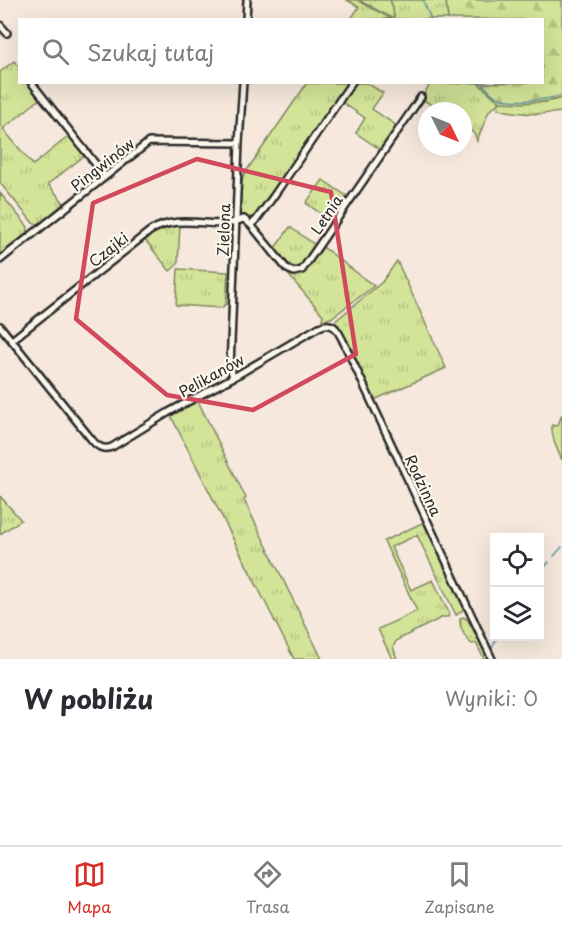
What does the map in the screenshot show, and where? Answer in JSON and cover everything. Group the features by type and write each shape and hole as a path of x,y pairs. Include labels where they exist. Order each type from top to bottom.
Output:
{"street":[{"path":"246,18 247,0"},
{"path":"0,25 7,33"},
{"path":"33,84 105,176"},
{"name":"Zielona","path":"233,377 230,367 238,143 243,84"},
{"path":"235,222 244,219 251,225 257,219 351,84"},
{"name":"Letnia","path":"251,225 287,269 294,272 302,270 421,97"},
{"name":"Pingwinów","path":"0,260 149,142 238,143"},
{"name":"Czajki","path":"12,340 160,224 173,221 228,224 235,222"},
{"name":"Pelikanów","path":"12,340 97,446 105,448 112,447 319,327 330,325"},
{"name":"Rodzinna","path":"330,325 339,332 492,659"},
{"path":"0,326 12,340"}],"highlighted area":[{"path":"197,159 331,192 356,354 253,410 167,395 76,319 93,203"}],"green space":[{"path":"347,0 357,0 390,18 352,18 359,7"},
{"path":"358,0 390,0 393,8 392,18"},
{"path":"390,0 446,0 448,18 394,18"},
{"path":"446,0 562,0 562,98 539,102 500,102 479,84 544,84 544,18 448,18"},
{"path":"14,61 18,66 18,84 28,84 40,99 3,129 33,165 69,136 84,156 48,184 64,203 40,224 33,223 0,183 0,72"},
{"path":"306,84 348,84 259,211 254,216 246,218 239,211 243,176"},
{"path":"354,84 369,84 383,93 372,109 397,126 381,150 356,133 365,118 342,102"},
{"path":"430,84 479,84 500,102 546,102 562,98 562,112 538,114 514,112 498,109 499,103 489,111 477,141 472,132 472,102 425,101 425,92"},
{"path":"323,180 348,197 331,221 306,203"},
{"path":"0,193 28,227 27,234 0,255"},
{"path":"180,225 178,264 170,271 145,240 158,228"},
{"path":"290,227 315,245 302,265 297,268 287,262 275,248"},
{"path":"323,247 374,286 331,318 322,320 323,315 285,271 298,273 303,271"},
{"path":"397,261 446,368 374,400 341,331 334,322 382,282"},
{"path":"178,269 228,272 226,304 221,308 176,305"},
{"path":"197,399 322,659 294,659 170,414"},
{"path":"562,414 562,460 552,434 552,425 558,425"},
{"path":"0,496 21,520 0,534"},
{"path":"424,522 463,608 456,615 417,535 391,547 411,590 433,580 449,613 448,617 443,617 397,640 393,647 397,659 392,659 378,629 417,611 384,541"},
{"path":"463,617 467,619 489,659 484,659 476,643 472,644 465,636 460,622"}],"waterway":[{"path":"423,0 430,18"},
{"path":"483,84 494,95 505,100 531,100 562,95"},
{"path":"554,556 562,547"},
{"path":"544,568 549,562"},
{"path":"492,648 496,641"},
{"path":"492,650 496,659"}]}
